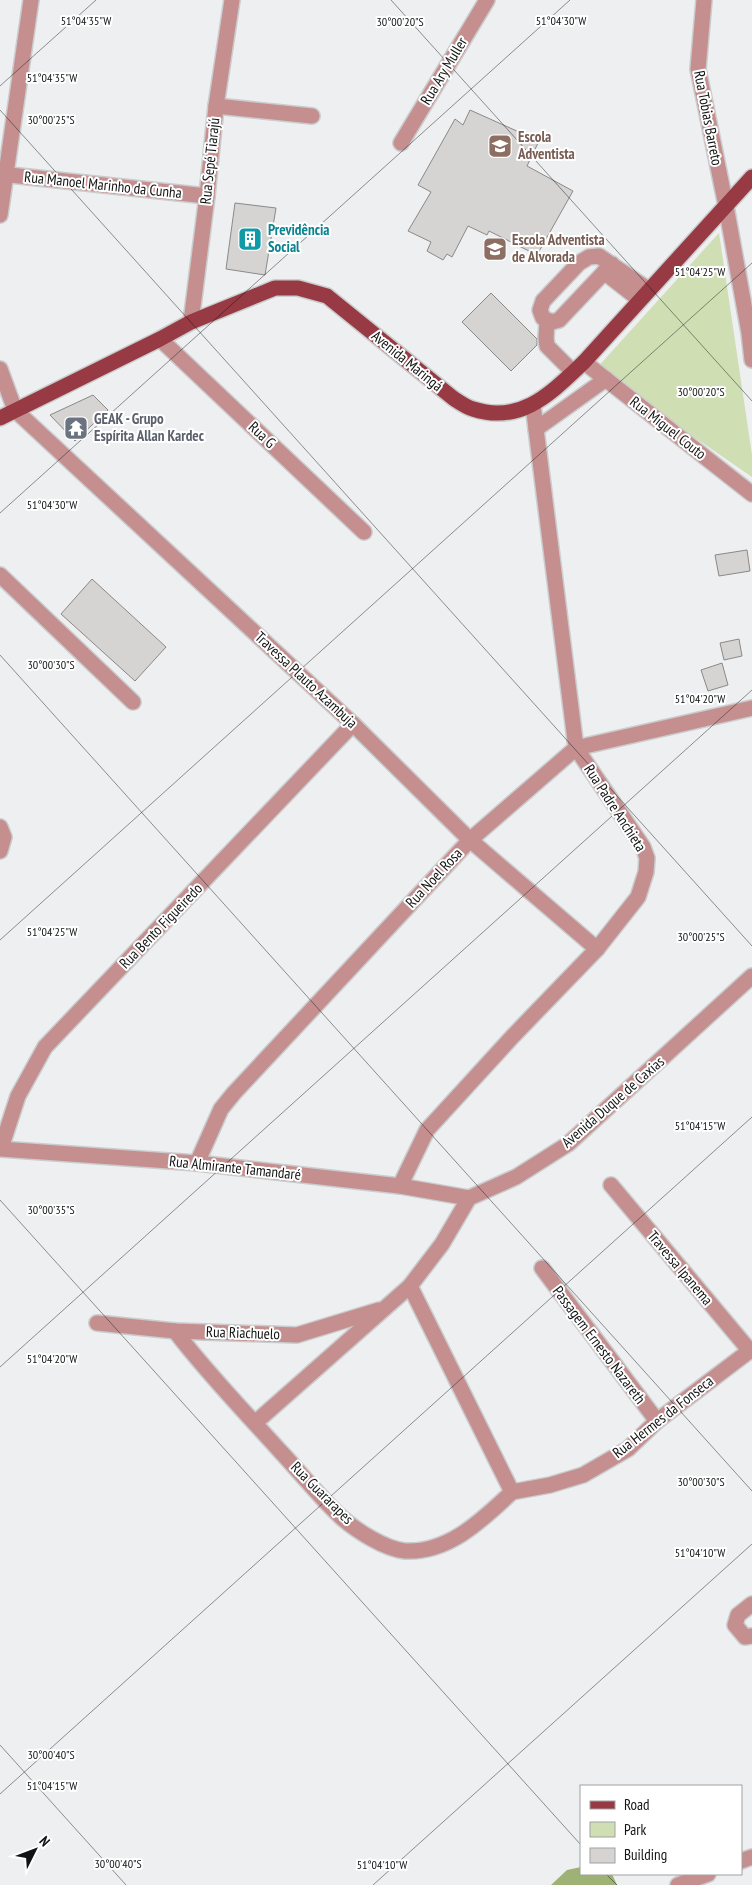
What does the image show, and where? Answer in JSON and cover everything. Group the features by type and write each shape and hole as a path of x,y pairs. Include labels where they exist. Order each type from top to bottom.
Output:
{"main road":[{"name":"Avenida Maringá","path":"0,418 191,322 275,288 298,288 328,296 453,398 472,409 494,413 513,412 533,405 556,388 578,367 752,177"}],"street":[{"path":"0,215 2,174 31,0"},
{"name":"Rua Sepé Tiarajú","path":"191,322 216,106 232,0"},
{"name":"Rua Ary Muller","path":"401,143 486,0"},
{"name":"Rua Tobias Barreto","path":"704,0 698,69 750,333 752,360"},
{"path":"216,106 312,116"},
{"name":"Rua Manoel Marinho da Cunha","path":"2,174 207,196"},
{"name":"Rua Miguel Couto","path":"608,268 600,256 590,256 579,263 543,301 540,310 542,318 547,321 547,346 578,367 606,379 752,494"},
{"path":"547,321 559,320 608,268 644,295"},
{"name":"Rua G","path":"160,339 364,532"},
{"path":"0,369 15,410"},
{"path":"536,429 606,379"},
{"name":"Rua Padre Anchieta","path":"400,1186 427,1130 596,949 638,897 646,872 647,858 642,847 576,748 533,405"},
{"name":"Travessa Plauto Azambuja","path":"15,410 353,724 470,840 596,949"},
{"path":"0,575 134,702"},
{"name":"Rua Noel Rosa","path":"198,1163 221,1109 234,1094 470,840 576,748 752,708"},
{"name":"Rua Bento Figueiredo","path":"0,1148 18,1096 45,1047 353,724"},
{"path":"0,827 4,837 0,851"},
{"name":"Avenida Duque de Caxias","path":"470,1198 516,1177 568,1144 752,976"},
{"name":"Rua Almirante Tamandaré","path":"0,1148 198,1163 400,1186 470,1198"},
{"name":"Travessa Ipanema","path":"611,1184 751,1350"},
{"path":"255,1422 410,1286 442,1244 470,1198"},
{"name":"Passagem Ernesto Nazareth","path":"542,1268 657,1421"},
{"path":"410,1286 512,1492"},
{"name":"Rua Riachuelo","path":"98,1323 175,1331 297,1335 385,1308"},
{"name":"Rua Guararapes","path":"175,1331 203,1368 342,1518 381,1544 404,1551 432,1549 456,1538 484,1519 512,1492"},
{"name":"Rua Hermes da Fonseca","path":"512,1492 550,1485 583,1475 628,1449 657,1421 751,1350"},
{"path":"752,1604 738,1615 735,1625 745,1637 752,1636"},
{"path":"678,1885 705,1875"}],"green space":[{"path":"719,233 752,455 752,477 596,369"},
{"path":"580,1867 580,1875 612,1875 617,1885 551,1885 567,1870"}],"building":[{"path":"470,110 539,141 527,166 573,191 537,255 489,231 487,235 468,226 452,257 447,254 443,260 427,251 431,242 408,231 431,192 418,185 455,119 463,125"},
{"name":"Previdência Social","path":"235,203 276,208 265,275 226,269"},
{"path":"491,293 537,339 537,345 511,371 462,322"},
{"name":"GEAK - Grupo Espírita Allan Kardec","path":"93,395 108,410 75,441 50,415"},
{"path":"747,550 750,571 719,576 715,555"},
{"path":"92,579 166,647 135,681 61,614"},
{"path":"739,639 742,656 724,660 720,643"},
{"path":"722,663 728,685 708,691 701,670"}],"place":[{"name":"Escola Adventista","path":"500,146"},
{"name":"Previdência Social","path":"250,239"},
{"name":"Escola Adventista de Alvorada","path":"495,249"},
{"name":"GEAK - Grupo Espírita Allan Kardec","path":"76,428"}]}
